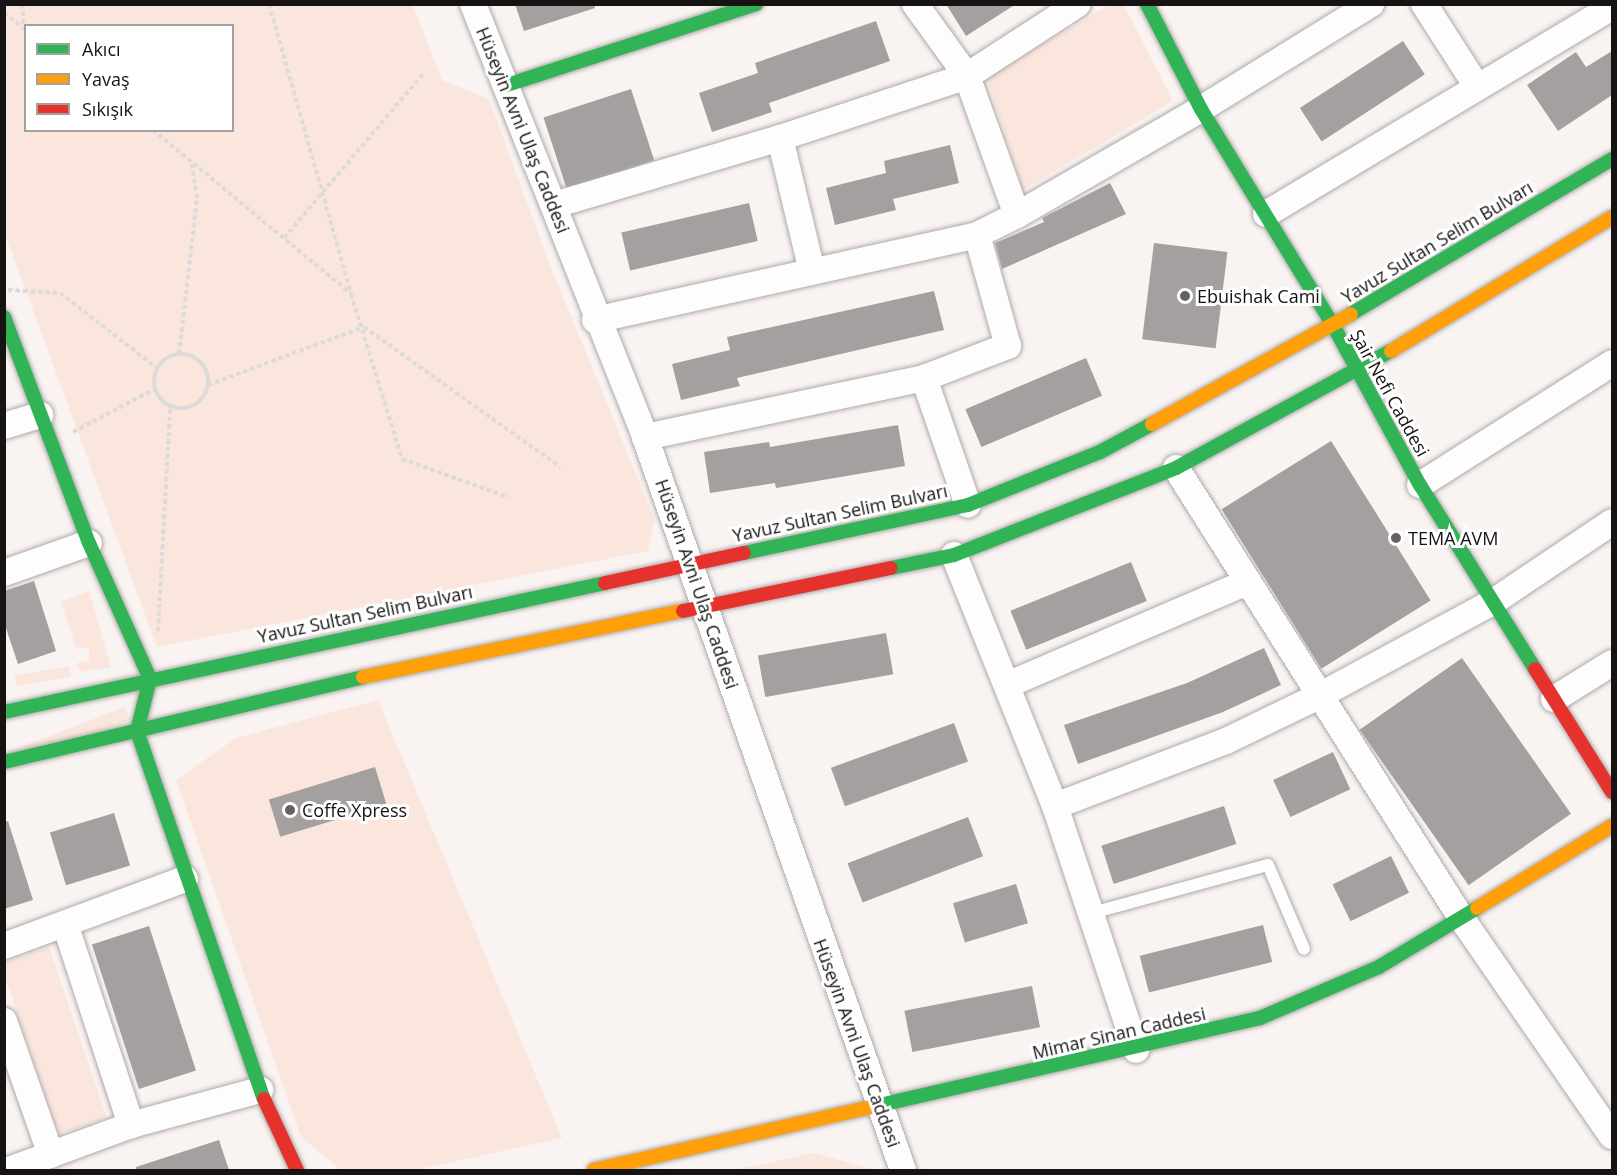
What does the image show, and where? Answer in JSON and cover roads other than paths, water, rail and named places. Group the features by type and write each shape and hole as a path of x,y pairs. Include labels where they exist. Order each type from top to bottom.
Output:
{"main road":[{"path":"507,85 756,4"},
{"name":"Şair Nefi Caddesi","path":"1147,4 1201,109 1333,325 1355,372 1420,485 1612,792"},
{"name":"Yavuz Sultan Selim Bulvarı","path":"4,712 691,562 968,505 1100,452 1333,325 1612,159"},
{"path":"4,762 346,681 706,610 954,555 1176,468 1355,372 1612,217"},
{"path":"4,317 89,543 150,679 137,732 185,879 260,1090 297,1170"},
{"name":"Mimar Sinan Caddesi","path":"594,1170 878,1105 1136,1050 1260,1018 1379,967 1612,826"}],"street":[{"name":"Hüseyin Avni Ulaş Caddesi","path":"473,4 554,205 595,320 645,437 691,562 878,1105 903,1170"},
{"path":"915,4 967,76 1017,215"},
{"path":"554,205 780,138 967,76 1078,4"},
{"path":"595,320 977,235 1017,215 1201,109 1371,4"},
{"path":"1424,4 1476,85"},
{"path":"1266,214 1476,85 1612,7"},
{"path":"780,138 812,271"},
{"path":"645,437 924,378 1008,346 977,235"},
{"path":"1420,485 1612,363"},
{"path":"924,378 968,505"},
{"path":"4,426 40,415"},
{"path":"1176,468 1245,583 1460,916 1612,1136"},
{"path":"1055,806 1226,741 1319,696 1493,602 1612,522"},
{"path":"4,573 89,543"},
{"path":"954,555 1055,806 1136,1050"},
{"path":"1007,685 1245,583"},
{"path":"1554,699 1612,663"},
{"path":"4,946 185,879"},
{"path":"65,924 131,1125"},
{"path":"4,1021 51,1155"},
{"path":"9,1170 131,1125 260,1090"}],"lane":[{"path":"1092,913 1268,865 1304,949"}],"place":[{"name":"Ebuishak Cami","path":"1185,296"},
{"name":"TEMA AVM","path":"1396,538"},
{"name":"Coffe Xpress","path":"290,810"}]}
